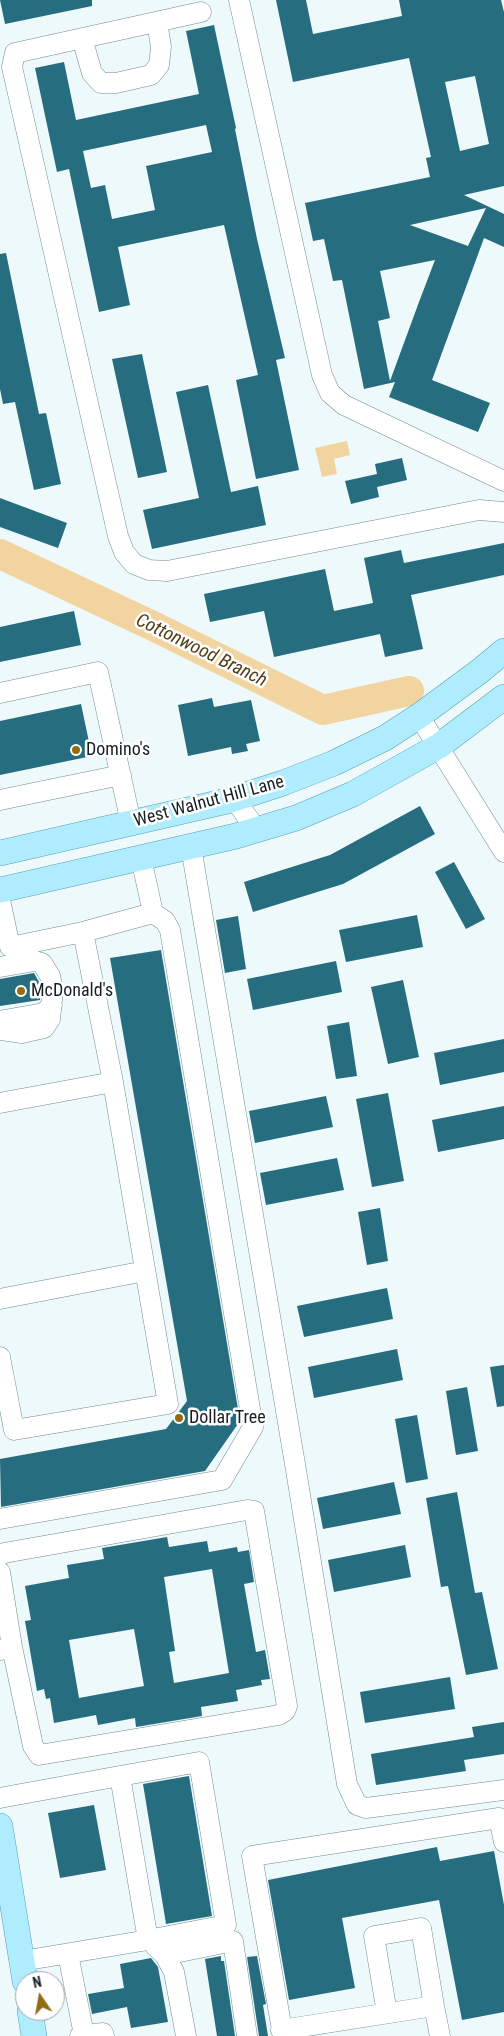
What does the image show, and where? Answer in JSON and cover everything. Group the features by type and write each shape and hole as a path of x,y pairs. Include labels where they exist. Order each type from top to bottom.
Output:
{"main road":[{"name":"West Walnut Hill Lane","path":"0,853 234,799 334,764 385,738 419,716 504,651"},
{"name":"West Walnut Hill Lane","path":"0,890 257,830 296,818 353,794 439,746 504,698"},
{"path":"131,823 141,858"},
{"path":"0,1826 24,1971"},
{"path":"32,2021 34,2036"}],"street":[{"path":"239,0 322,375 330,393 344,405 504,481"},
{"path":"201,12 15,53 12,67 118,536 124,552 134,564 148,570 167,571 479,510 504,512"},
{"path":"82,38 92,73 101,82 116,83 151,75 160,65 162,47 157,22"},
{"path":"0,693 98,672 131,823"},
{"path":"419,716 504,852"},
{"path":"0,800 121,775"},
{"path":"234,799 257,830"},
{"path":"191,846 294,1453 347,1784 357,1805 366,1808 504,1790"},
{"path":"0,1519 222,1480 254,1427 170,930 165,921 153,912 141,858"},
{"path":"0,900 5,948 83,932 153,912"},
{"path":"0,1357 7,1431 168,1404 113,1082 83,932"},
{"path":"0,967 35,961 42,963 50,976 53,990 50,1019 44,1028 22,1033 0,1030"},
{"path":"0,1021 44,1013 52,1005"},
{"path":"0,1103 113,1082"},
{"path":"0,1299 145,1271"},
{"path":"0,1555 247,1510 254,1511 286,1706 285,1711 270,1716 38,1755 33,1746 6,1649 0,1572"},
{"path":"0,1798 199,1762 226,1925 68,1954 24,1971"},
{"path":"120,1776 148,1940 165,1955 174,1972 186,2036"},
{"path":"434,2006 282,2033 252,1856 500,1818 504,1842"},
{"path":"387,2013 374,1936 421,1928 440,2036"},
{"path":"165,1955 232,1941 247,2036"},
{"path":"68,1954 82,2036 103,2033 104,2036"}],"shaded area":[{"path":"347,441 350,455 334,459 337,474 322,477 315,448"}],"building":[{"path":"0,0 92,0 92,6 5,24"},
{"path":"276,0 306,0 313,34 402,16 399,0 501,0 504,12 504,186 464,195 504,214 504,247 484,238 432,380 490,403 478,432 389,397 395,382 364,389 342,280 333,281 324,239 313,241 305,203 430,177 426,158 431,157 409,58 293,82","holes":["475,76 489,144 460,151 445,82","486,208 468,246 410,225","435,260 390,381 378,321 390,318 380,271"]},
{"path":"214,25 257,239 285,358 276,360 299,470 256,479 236,380 258,375 224,225 118,247 130,305 99,312 69,169 57,172 35,68 64,62 76,120 199,94 186,31","holes":["206,125 212,152 146,166 155,210 112,219 105,185 91,188 83,151"]},
{"path":"6,253 39,414 46,413 61,484 34,490 15,402 3,404 0,389 0,254"},
{"path":"142,354 167,472 138,478 112,359"},
{"path":"208,385 231,492 258,486 266,525 152,549 143,510 199,498 176,392"},
{"path":"402,458 407,480 377,487 379,497 351,504 345,481 377,474 375,464"},
{"path":"0,498 67,523 58,548 0,527"},
{"path":"504,543 504,575 411,595 423,649 385,657 380,634 274,657 264,611 210,622 204,594 325,569 334,611 373,603 364,558 401,550 404,563"},
{"path":"74,611 81,645 0,662 0,627"},
{"path":"212,698 214,707 251,700 260,741 246,744 248,751 232,754 231,747 188,756 178,705"},
{"path":"81,704 92,756 0,775 0,721"},
{"path":"420,806 435,834 343,884 253,912 244,882 330,855"},
{"path":"454,862 485,919 466,929 435,872"},
{"path":"417,915 423,947 346,962 339,930"},
{"path":"238,916 246,969 225,973 216,920"},
{"path":"161,950 240,1421 205,1471 1,1507 0,1459 166,1429 187,1401 110,958"},
{"path":"336,961 342,992 253,1010 247,979"},
{"name":"McDonald's","path":"34,973 41,991 40,1000 0,1006 0,979"},
{"path":"403,980 419,1057 388,1064 371,987"},
{"path":"349,1022 357,1076 336,1079 327,1026"},
{"path":"504,1039 504,1072 440,1085 434,1053"},
{"path":"388,1093 404,1181 372,1187 356,1099"},
{"path":"326,1096 333,1127 255,1143 249,1111"},
{"path":"504,1106 504,1139 438,1152 432,1120"},
{"path":"337,1158 344,1190 266,1205 260,1173"},
{"path":"380,1208 388,1261 367,1265 358,1212"},
{"path":"387,1288 393,1319 304,1337 297,1306"},
{"path":"397,1349 403,1380 314,1398 308,1367"},
{"path":"504,1365 504,1406 497,1407 490,1367"},
{"path":"467,1387 478,1451 456,1455 446,1391"},
{"path":"417,1415 428,1479 406,1483 395,1419"},
{"path":"394,1482 401,1514 323,1529 317,1498"},
{"path":"457,1492 475,1593 482,1592 498,1669 466,1675 448,1586 441,1587 426,1498"},
{"path":"167,1537 169,1547 207,1541 209,1552 237,1547 238,1552 249,1550 254,1582 244,1584 256,1652 265,1650 270,1679 261,1680 262,1685 236,1690 238,1701 201,1707 202,1716 136,1727 135,1718 98,1725 96,1715 54,1723 50,1698 46,1699 44,1689 37,1691 25,1621 31,1620 25,1586 69,1578 67,1565 104,1559 102,1548","holes":["212,1569 229,1673 174,1683 169,1652 175,1651 164,1577","134,1629 144,1686 79,1698 69,1640"]},
{"path":"405,1545 411,1577 334,1592 328,1560"},
{"path":"450,1677 455,1709 365,1723 360,1692"},
{"path":"504,1722 504,1754 464,1760 466,1771 376,1785 371,1754 474,1737 472,1727"},
{"path":"189,1776 212,1916 166,1924 143,1784"},
{"path":"94,1805 106,1870 60,1878 48,1813"},
{"path":"437,1847 440,1861 494,1851 504,1905 504,2012 462,2020 439,1900 342,1918 355,1988 289,2000 268,1880"},
{"path":"221,1956 221,1961 224,1961 235,2036 217,2036 205,1959"},
{"path":"257,1956 266,2004 263,2005 268,2036 259,2036 247,1957"},
{"path":"151,1958 158,1967 168,2022 131,2028 127,2007 92,2014 88,1994 124,1988 120,1964"}],"waterway":[{"name":"Cottonwood Branch","path":"0,554 153,626 323,710 409,691"}],"place":[{"name":"Domino's","path":"76,750"},
{"name":"McDonald's","path":"21,991"},
{"name":"Dollar Tree","path":"179,1418"}]}
